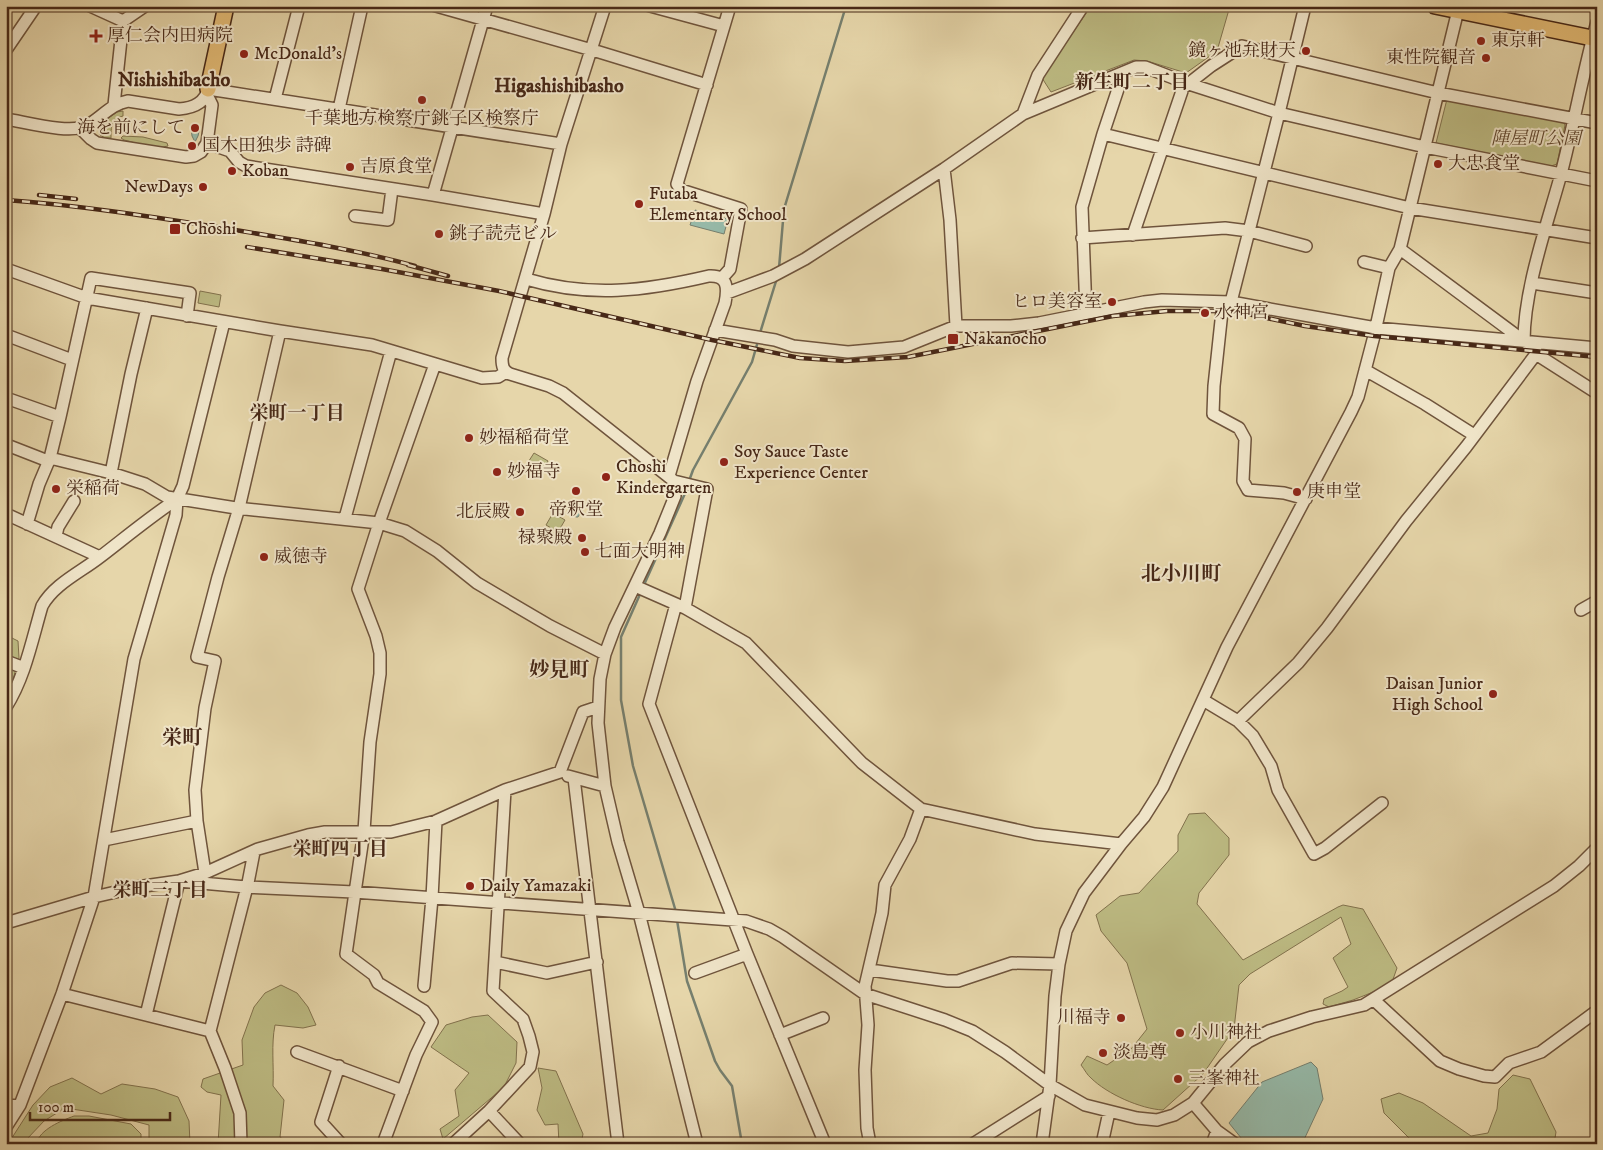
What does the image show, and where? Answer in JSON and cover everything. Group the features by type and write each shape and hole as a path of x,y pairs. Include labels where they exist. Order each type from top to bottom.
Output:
{"main road":[{"path":"208,92 226,6"},
{"path":"1435,6 1458,9 1595,39"}],"street":[{"path":"7,47 36,6"},
{"path":"90,6 123,21"},
{"path":"114,105 123,21 145,6"},
{"path":"275,99 299,6"},
{"path":"339,109 362,6"},
{"path":"436,6 599,52 706,85"},
{"path":"433,195 487,6"},
{"path":"605,6 562,144 526,279 502,358 502,365 506,372 564,393 672,478 707,489 680,606 649,704 747,954 825,1144"},
{"path":"650,6 724,26"},
{"path":"722,278 730,269 741,209 681,190 677,184 730,6"},
{"path":"1023,114 1038,75 1084,6"},
{"path":"1305,6 1249,231 1227,302 1214,386 1213,414 1239,428 1246,439 1243,481 1248,490 1284,493 1306,499"},
{"path":"1042,1144 1049,1091 1055,996 1066,931 1075,907 1093,879 1144,817 1163,786 1227,647 1358,397 1389,268 1400,248 1458,9"},
{"path":"1524,341 1524,326 1532,283 1595,39 1597,22"},
{"path":"1133,235 1183,88 1211,66 1242,46 1438,93 1597,123"},
{"path":"727,293 789,268 944,169 1023,114 1136,67 1146,67 1189,84 1279,113 1425,147 1597,181"},
{"path":"1086,312 1082,207 1122,74"},
{"path":"208,92 275,99 562,144"},
{"path":"6,118 57,128 80,128 88,125 114,105 128,101 179,109 197,105 208,92"},
{"path":"80,128 97,142 186,157 194,156 201,152 207,143 212,105 208,92"},
{"path":"1103,134 1410,208 1597,238"},
{"path":"207,143 230,151 239,162 246,166 544,214"},
{"path":"944,169 950,220 956,326"},
{"path":"355,216 388,220 392,188"},
{"path":"1082,238 1225,228 1249,231 1306,246"},
{"path":"1400,248 1524,341 1536,351 1536,354 1597,393"},
{"path":"1364,262 1389,268"},
{"path":"6,269 87,298 372,345 482,378 498,376 506,372"},
{"path":"526,279 565,288 610,291 663,286 709,276 722,278 725,282 727,293 697,381 672,478 675,496 605,654 600,679 598,707 600,749 605,786 697,1144"},
{"path":"27,524 49,459 60,417 91,278 190,293 187,316"},
{"path":"1532,283 1597,293"},
{"path":"715,330 775,340 793,346 848,352 904,347 956,326 1010,326 1162,300 1227,302 1376,328 1597,348"},
{"path":"111,473 147,308"},
{"path":"6,1127 20,1105 62,994 94,897 134,659 176,515 177,499 224,322"},
{"path":"205,873 197,820 195,790 205,708 215,661 197,657 218,577 240,508 280,331"},
{"path":"6,335 72,360"},
{"path":"345,518 391,350"},
{"path":"1238,722 1298,663 1536,354"},
{"path":"383,1144 416,1055 432,1022 424,1011 378,983 374,974 346,954 364,831 370,742 380,674 380,653 376,636 358,589 379,522 435,364"},
{"path":"1365,370 1425,404 1474,435"},
{"path":"6,398 60,417"},
{"path":"6,446 49,459 111,473 145,484 167,497 240,508 379,522 405,532 437,551 477,583 550,626 605,654"},
{"path":"6,707 14,694 24,668 42,606 46,599 152,516 177,499"},
{"path":"56,536 58,527 74,501"},
{"path":"6,514 100,557"},
{"path":"635,586 680,606 746,643 862,762 921,809 1035,834 1120,844"},
{"path":"1581,610 1597,601"},
{"path":"6,661 24,668"},
{"path":"1203,700 1238,722 1253,736 1271,766 1278,790 1314,854 1382,803"},
{"path":"560,772 583,712 598,707"},
{"path":"6,924 94,897 137,887 179,881 205,873 254,852 308,835 324,832 391,832 436,820 505,790 560,772 574,778 605,786"},
{"path":"574,778 618,1144"},
{"path":"452,1144 490,1111 530,1067 532,1052 523,1019 493,991 505,790"},
{"path":"870,1144 867,1128 865,1070 868,1025 866,986 882,913 886,885 910,839 921,809"},
{"path":"104,840 197,820"},
{"path":"424,986 432,898 436,820"},
{"path":"179,881 746,920 783,938 865,994 945,1020 972,1031 1005,1052 1049,1091 1109,1112 1157,1120 1174,1115 1193,1103 1225,1064 1248,1042 1269,1031 1312,1017 1364,1005 1374,1000 1554,886 1579,866 1597,848"},
{"path":"241,1144 240,1113 210,1031 254,852"},
{"path":"146,1015 179,881"},
{"path":"694,973 747,954"},
{"path":"494,962 547,973 597,962"},
{"path":"870,970 952,981 1012,963 1059,964"},
{"path":"62,994 210,1031"},
{"path":"1374,1000 1440,1060 1459,1069 1484,1076 1496,1077 1509,1063 1541,1052 1594,1013 1597,1014"},
{"path":"780,1035 824,1018"},
{"path":"297,1052 403,1090"},
{"path":"339,1066 321,1122 341,1144"},
{"path":"973,1144 989,1139 1049,1091"},
{"path":"1193,1103 1217,1131 1235,1144"},
{"path":"6,1106 20,1105"},
{"path":"490,1111 520,1144"},
{"path":"1102,1144 1109,1112"},
{"path":"1212,1144 1217,1131"}],"green space":[{"path":"1091,6 1230,6 1217,51 1186,73 1147,61 1134,60 1051,92 1042,78"},
{"name":"陣屋町公園","path":"1447,99 1563,121 1565,125 1557,164 1551,166 1436,143"},
{"path":"123,111 123,116 116,119 112,124 111,138 105,138 100,135 100,124 117,112"},
{"path":"123,136 143,137 167,143 168,146 146,146 124,140 121,138"},
{"path":"200,291 221,295 219,307 198,303"},
{"path":"534,453 548,461 540,475 525,467"},
{"path":"553,513 565,520 558,532 546,525"},
{"path":"6,635 18,641 19,658 9,694 6,697"},
{"path":"1205,813 1229,838 1229,855 1199,893 1197,904 1243,960 1343,905 1363,909 1397,968 1391,985 1329,1007 1323,1004 1324,999 1348,987 1333,958 1351,944 1341,917 1250,974 1239,985 1234,1029 1203,1074 1163,1110 1154,1109 1135,1104 1106,1090 1090,1077 1081,1065 1087,1056 1107,1065 1132,1048 1147,1029 1127,963 1101,931 1096,915 1120,896 1139,893 1178,851 1178,835 1189,814"},
{"path":"281,985 297,993 308,1007 316,1025 303,1028 275,1025 273,1086 284,1100 280,1137 289,1144 218,1144 221,1095 207,1092 201,1087 203,1079 243,1065 242,1040 254,1007 265,993"},
{"path":"488,1015 517,1042 516,1063 504,1087 443,1139 440,1129 459,1116 455,1090 469,1073 431,1047 446,1025 472,1017"},
{"path":"538,1068 556,1071 583,1134 581,1144 559,1144 558,1124 545,1125 537,1110 542,1088"},
{"path":"1513,1075 1530,1079 1556,1132 1554,1144 1403,1144 1409,1138 1384,1113 1381,1099 1399,1093 1423,1103 1471,1136 1488,1133 1497,1109 1499,1089"},
{"path":"72,1078 101,1094 122,1084 155,1089 178,1097 189,1121 190,1144 149,1144 149,1125 111,1115 65,1108 44,1121 27,1139 28,1144 8,1144 33,1105 50,1087"},
{"path":"74,1116 89,1116 131,1124 141,1134 141,1144 36,1144 46,1130"}],"shaded area":[{"path":"193,125 200,127 195,142 192,136 191,127"},
{"path":"695,210 728,219 724,234 690,225"},
{"path":"580,501 585,505 578,517 576,517 572,513"},
{"path":"1311,1062 1317,1068 1323,1099 1302,1144 1246,1144 1229,1123 1262,1082"}],"waterway":[{"path":"779,268 784,209 846,6"},
{"path":"760,333 777,278"},
{"path":"689,481 693,470 752,362 758,341"},
{"path":"643,587 687,489"},
{"path":"641,592 621,637 621,700 633,766 676,912"},
{"path":"677,920 687,981 715,1061 732,1086 742,1144"}],"railway":[{"path":"39,195 76,199"},
{"path":"6,200 138,215 292,239 415,266"},
{"path":"247,247 382,269 499,291 712,340 800,358 845,361 908,357 1113,316 1167,311 1243,313 1305,326 1374,336 1597,357"},
{"path":"408,265 448,276"}],"place":[{"name":"厚仁会内田病院","path":"96,36"},
{"name":"東京軒","path":"1481,41"},
{"name":"鏡ヶ池弁財天","path":"1306,51"},
{"name":"McDonald's","path":"244,54"},
{"name":"東性院観音","path":"1486,58"},
{"name":"千葉地方検察庁銚子区検察庁","path":"422,100"},
{"name":"海を前にして","path":"195,128"},
{"name":"国木田独歩 詩碑","path":"192,146"},
{"name":"大忠食堂","path":"1438,164"},
{"name":"吉原食堂","path":"350,167"},
{"name":"Koban","path":"232,171"},
{"name":"NewDays","path":"203,187"},
{"name":"Futaba Elementary School","path":"639,204"},
{"name":"Chōshi","path":"175,229"},
{"name":"銚子読売ビル","path":"439,234"},
{"name":"ヒロ美容室","path":"1112,302"},
{"name":"水神宮","path":"1205,313"},
{"name":"Nakanocho","path":"953,339"},
{"name":"妙福稲荷堂","path":"469,438"},
{"name":"Soy Sauce Taste Experience Center","path":"724,462"},
{"name":"妙福寺","path":"497,472"},
{"name":"Choshi Kindergarten","path":"606,477"},
{"name":"栄稲荷","path":"56,489"},
{"name":"帝釈堂","path":"576,491"},
{"name":"庚申堂","path":"1297,492"},
{"name":"北辰殿","path":"520,512"},
{"name":"禄聚殿","path":"582,538"},
{"name":"七面大明神","path":"585,552"},
{"name":"威徳寺","path":"264,557"},
{"name":"Daisan Junior High School","path":"1493,694"},
{"name":"Daily Yamazaki","path":"470,886"},
{"name":"川福寺","path":"1121,1018"},
{"name":"小川神社","path":"1180,1033"},
{"name":"淡島尊","path":"1103,1053"},
{"name":"三峯神社","path":"1178,1079"}],"district":[{"name":"Nishishibacho","path":"174,80"},
{"name":"新生町二丁目","path":"1132,82"},
{"name":"Higashishibasho","path":"559,86"},
{"name":"栄町一丁目","path":"297,413"},
{"name":"北小川町","path":"1181,574"},
{"name":"妙見町","path":"559,670"},
{"name":"栄町","path":"182,738"},
{"name":"栄町四丁目","path":"340,849"},
{"name":"栄町三丁目","path":"160,890"}]}
